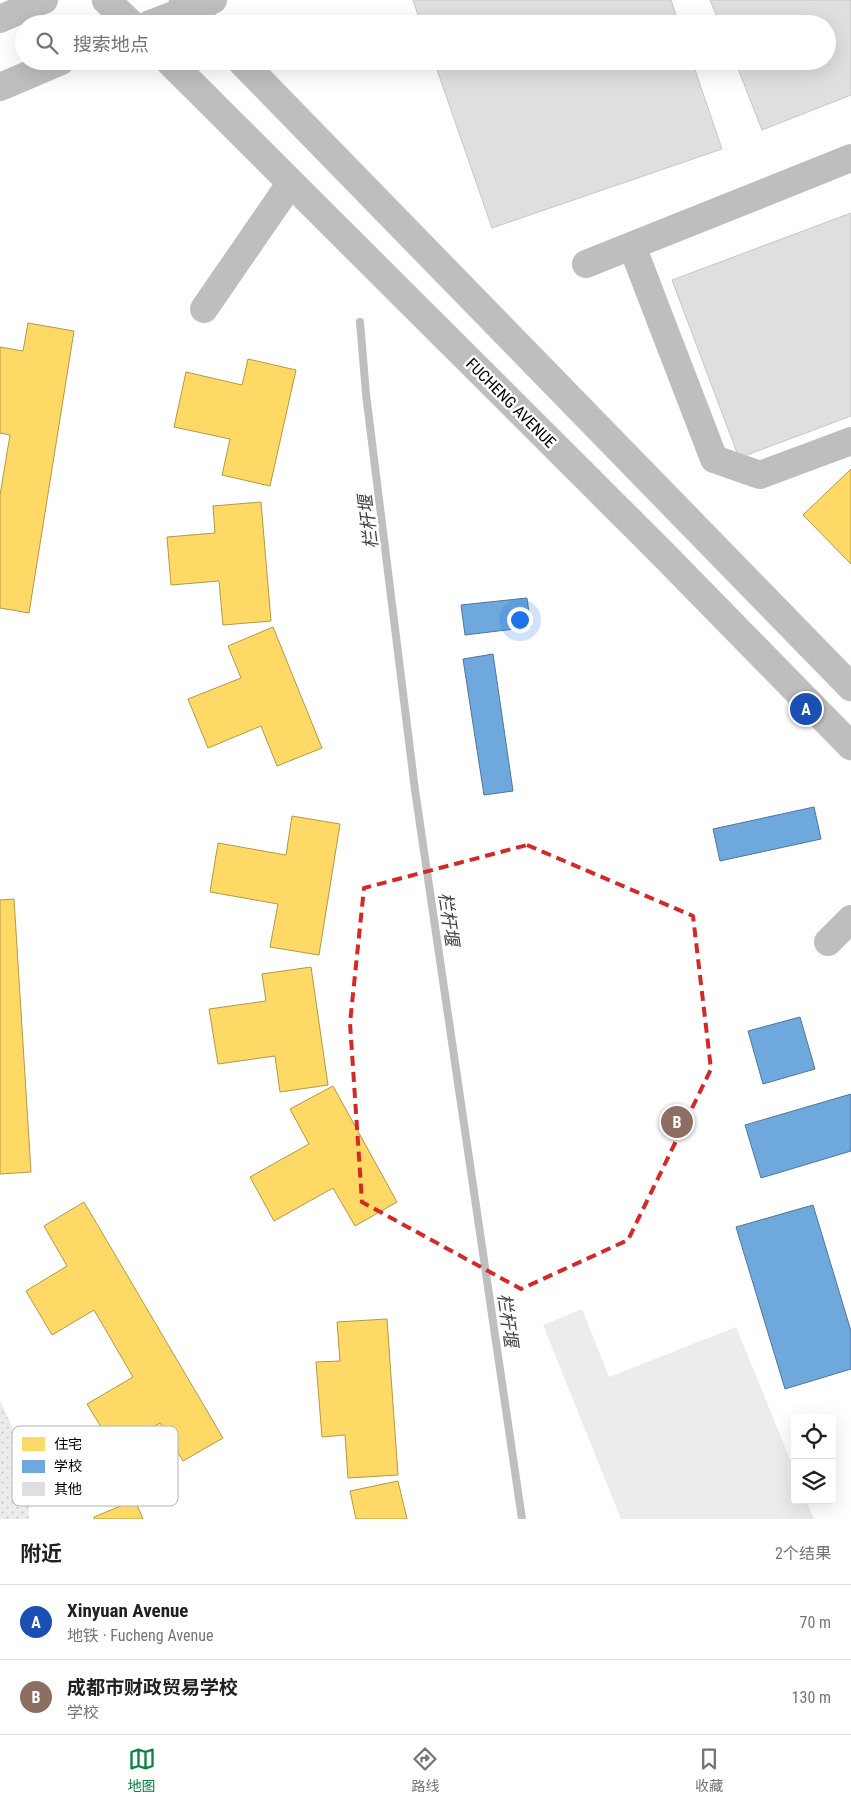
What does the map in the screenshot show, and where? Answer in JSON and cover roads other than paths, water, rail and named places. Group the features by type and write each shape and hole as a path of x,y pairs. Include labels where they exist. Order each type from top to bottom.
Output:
{"main road":[{"path":"0,19 44,0"},
{"path":"106,0 122,15"},
{"path":"173,15 196,6"},
{"path":"0,87 40,70"},
{"name":"FUCHENG AVENUE","path":"178,70 668,559 851,746"},
{"path":"250,70 851,686"},
{"path":"586,264 851,158"},
{"path":"204,309 290,184"},
{"path":"632,246 714,459 760,475 851,441"},
{"path":"828,942 851,919"}],"waterway":[{"name":"栏杆堰","path":"360,322 366,394 415,790 522,1519"}],"place":[{"name":"Xinyuan Avenue","path":"806,709"},
{"name":"成都市财政贸易学校","path":"677,1122"}]}
